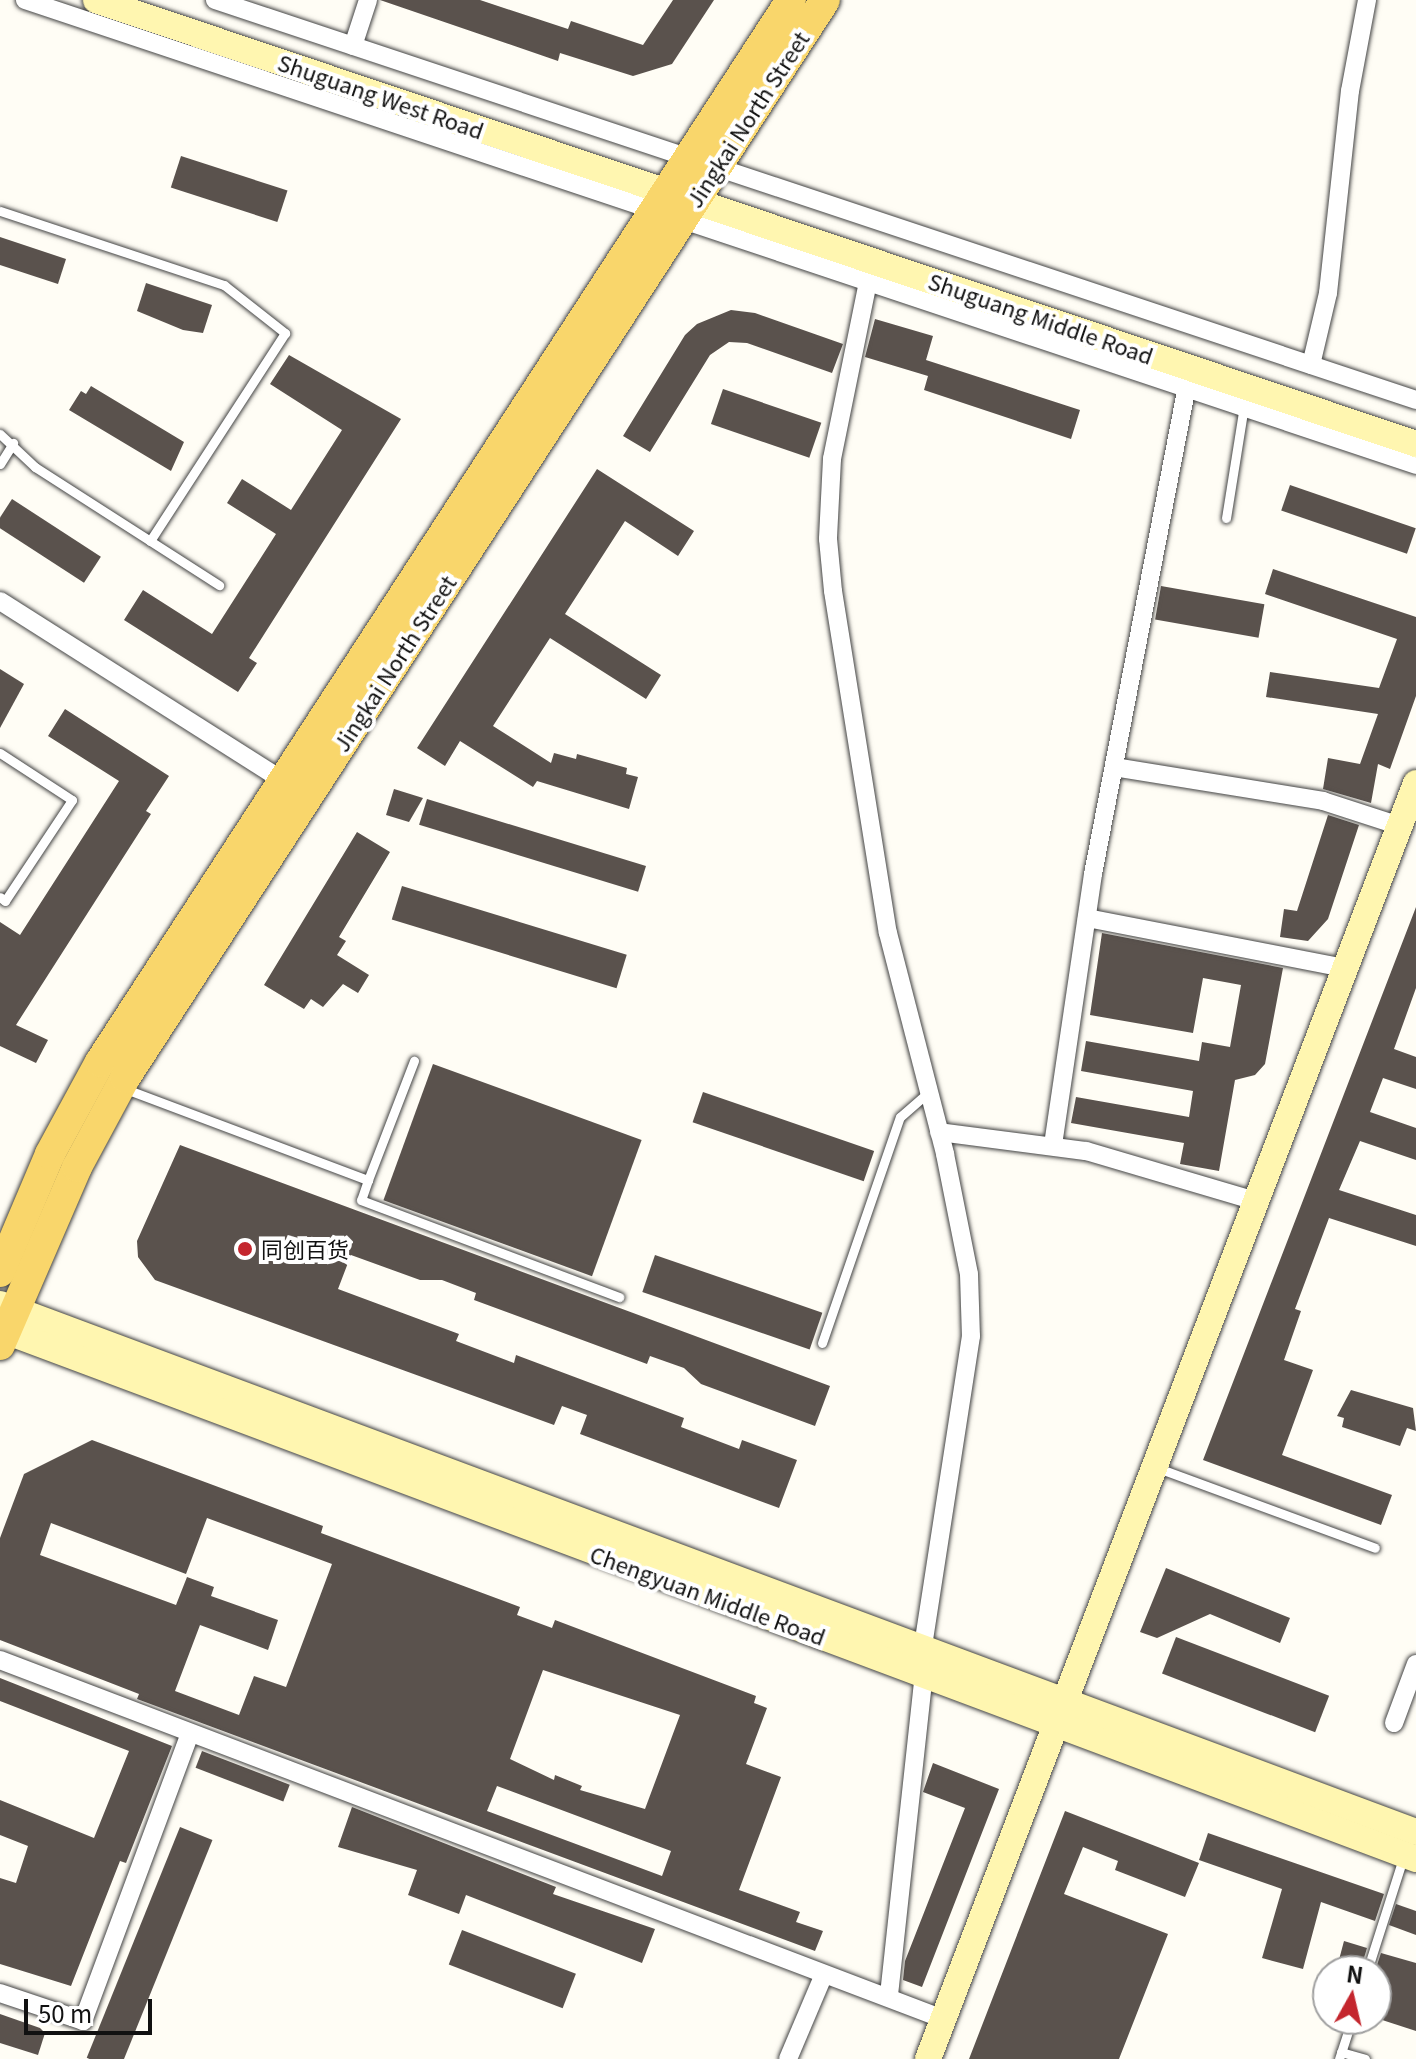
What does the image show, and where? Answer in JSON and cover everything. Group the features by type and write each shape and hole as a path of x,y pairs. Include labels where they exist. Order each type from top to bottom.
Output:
{"main road":[{"name":"Shuguang West Road","path":"96,0 685,189"},
{"name":"Shuguang West Road","path":"152,0 685,189"},
{"name":"Jingkai North Street","path":"4,1324 70,1181 120,1086 685,189 791,0"},
{"name":"Jingkai North Street","path":"0,1272 77,1102 284,781 685,189 825,0"},
{"name":"Shuguang Middle Road","path":"685,189 870,271 1246,397 1416,444"},
{"name":"Shuguang Middle Road","path":"685,189 1416,425"},
{"path":"928,2059 1345,968 1407,818 1416,783"},
{"name":"Chengyuan Middle Road","path":"4,1324 923,1647 1060,1713 1412,1849"},
{"name":"Chengyuan Middle Road","path":"4,1324 924,1675 1060,1713"}],"street":[{"path":"25,0 1311,365 1416,400"},
{"path":"215,0 353,46 685,189"},
{"path":"353,46 368,0"},
{"path":"1311,365 1328,293 1350,91 1367,0"},
{"path":"923,1647 971,1336 966,1251 888,933 828,539 832,459 870,271 1187,388 1246,397 1416,465"},
{"path":"1053,1145 1087,918 1187,388"},
{"path":"0,601 284,781"},
{"path":"1114,767 1407,818"},
{"path":"1087,918 1345,968"},
{"path":"939,1132 1053,1145 1256,1201"},
{"path":"0,1660 943,2019"},
{"path":"1394,1723 1416,1664"},
{"path":"889,1995 924,1675"},
{"path":"0,1993 83,2021 190,1733"},
{"path":"788,2059 824,1974"}],"lane":[{"path":"0,211 224,285 285,333 150,541"},
{"path":"1226,518 1246,397"},
{"path":"0,434 35,467 219,585"},
{"path":"0,464 13,443"},
{"path":"0,753 72,800 5,901 0,897"},
{"path":"414,1061 361,1200 619,1297"},
{"path":"120,1086 368,1180"},
{"path":"822,1343 900,1117 928,1093"},
{"path":"1154,1467 1375,1548"},
{"path":"1373,1955 1412,1849"},
{"path":"1347,2035 1340,2056 1365,2059"}],"building":[{"path":"380,0 480,0 568,29 571,21 643,45 673,0 714,0 672,64 633,76 560,53 558,61"},
{"path":"181,156 288,191 277,222 171,187"},
{"path":"0,237 66,259 58,284 0,265"},
{"path":"146,283 212,305 203,333 183,330 137,311"},
{"path":"731,310 755,313 843,344 832,373 747,343 729,342 710,355 650,452 623,436 685,335 697,324"},
{"path":"875,319 933,336 926,360 1080,410 1071,439 924,390 928,376 865,357"},
{"path":"289,355 401,419 249,658 257,663 238,692 124,620 143,590 212,634 276,534 227,503 242,479 291,510 342,430 270,384"},
{"path":"91,386 184,442 171,471 69,410 81,391 86,394"},
{"path":"723,389 821,423 809,458 711,424"},
{"path":"597,469 694,531 678,556 625,521 565,614 661,675 646,699 550,638 493,726 551,763 554,753 576,759 577,754 627,768 626,774 638,777 629,809 537,781 533,787 460,741 445,766 417,748"},
{"path":"1290,485 1416,528 1407,554 1281,511"},
{"path":"12,499 101,557 84,583 0,528 0,517"},
{"path":"1273,569 1416,617 1416,696 1390,769 1378,764 1371,803 1323,789 1328,758 1360,764 1378,714 1266,697 1270,672 1379,688 1397,639 1265,594"},
{"path":"1161,586 1264,604 1259,638 1155,619"},
{"path":"0,669 24,684 0,728"},
{"path":"65,709 169,776 146,811 151,814 16,1025 48,1040 36,1063 0,1046 0,922 20,935 119,781 48,736"},
{"path":"394,789 423,798 409,822 386,815"},
{"path":"427,799 646,866 638,892 419,825"},
{"path":"1328,815 1359,825 1328,919 1308,941 1280,937 1284,909 1297,911"},
{"path":"357,832 390,852 339,937 346,941 337,955 369,975 358,993 343,984 323,1007 311,999 304,1009 264,985"},
{"path":"402,886 627,955 616,988 392,919"},
{"path":"1416,907 1416,988 1394,1049 1416,1057 1416,1089 1383,1078 1370,1112 1416,1128 1416,1160 1360,1141 1339,1190 1416,1215 1416,1246 1329,1218 1295,1309 1301,1311 1284,1360 1313,1370 1282,1455 1392,1495 1381,1525 1203,1460"},
{"path":"1102,933 1283,968 1265,1064 1255,1075 1235,1080 1219,1171 1180,1164 1184,1143 1071,1123 1076,1097 1189,1117 1193,1091 1081,1071 1086,1041 1199,1061 1202,1042 1230,1047 1241,985 1203,978 1193,1033 1090,1015"},
{"path":"433,1064 642,1140 592,1276 383,1200"},
{"path":"703,1092 874,1151 864,1181 693,1122"},
{"path":"180,1145 830,1386 815,1426 701,1384 684,1368 650,1356 647,1364 474,1300 476,1293 442,1280 420,1280 351,1255 338,1289 459,1334 456,1341 514,1363 516,1355 684,1418 681,1427 739,1449 742,1440 797,1460 779,1508 580,1434 587,1415 562,1406 554,1425 155,1280 138,1257 137,1241"},
{"path":"655,1255 822,1313 810,1350 642,1292"},
{"path":"1351,1390 1413,1408 1416,1431 1407,1428 1400,1446 1342,1427 1344,1418 1337,1416"},
{"path":"92,1440 323,1526 321,1533 520,1607 517,1615 552,1628 555,1620 756,1696 754,1703 767,1708 746,1764 781,1777 739,1890 800,1912 796,1922 823,1931 815,1951 137,1699 139,1694 0,1640 0,1538 24,1474","holes":["207,1518 332,1564 286,1687 254,1676 239,1715 175,1691 200,1625 268,1650 278,1620 211,1596 214,1587 187,1577 176,1605 40,1555 51,1523 186,1574","543,1670 680,1715 645,1809 580,1790 582,1786 555,1775 554,1780 510,1759","497,1786 671,1851 662,1876 487,1811"]},
{"path":"1166,1568 1290,1618 1280,1643 1210,1614 1157,1638 1140,1632"},
{"path":"1176,1637 1329,1696 1315,1732 1162,1673"},
{"path":"0,1678 172,1746 126,1863 120,1861 71,1986 0,1964 0,1878 16,1883 28,1846 0,1835 0,1800 94,1838 129,1751 0,1701"},
{"path":"202,1751 290,1785 283,1801 196,1768"},
{"path":"933,1763 999,1789 922,1987 903,1980 905,1961 965,1808 923,1792"},
{"path":"352,1807 556,1887 553,1894 655,1929 642,1963 466,1895 459,1914 408,1895 417,1870 338,1847"},
{"path":"1065,1811 1199,1863 1185,1897 1115,1870 1118,1861 1083,1847 1064,1894 1168,1934 1119,2059 969,2059"},
{"path":"180,1827 212,1840 124,2059 87,2058"},
{"path":"1208,1833 1384,1894 1375,1921 1321,1902 1303,1969 1262,1958 1282,1889 1199,1860"},
{"path":"1396,1904 1416,1911 1416,1935 1389,1925"},
{"path":"462,1930 576,1974 563,2008 449,1965"},
{"path":"1344,1941 1367,1948 1365,1955 1340,1955"},
{"path":"1392,1956 1416,1963 1416,2031 1392,2023"},
{"path":"0,2014 40,2028 45,2033 38,2055 0,2043"}],"place":[{"name":"同创百货","path":"245,1249"}]}
